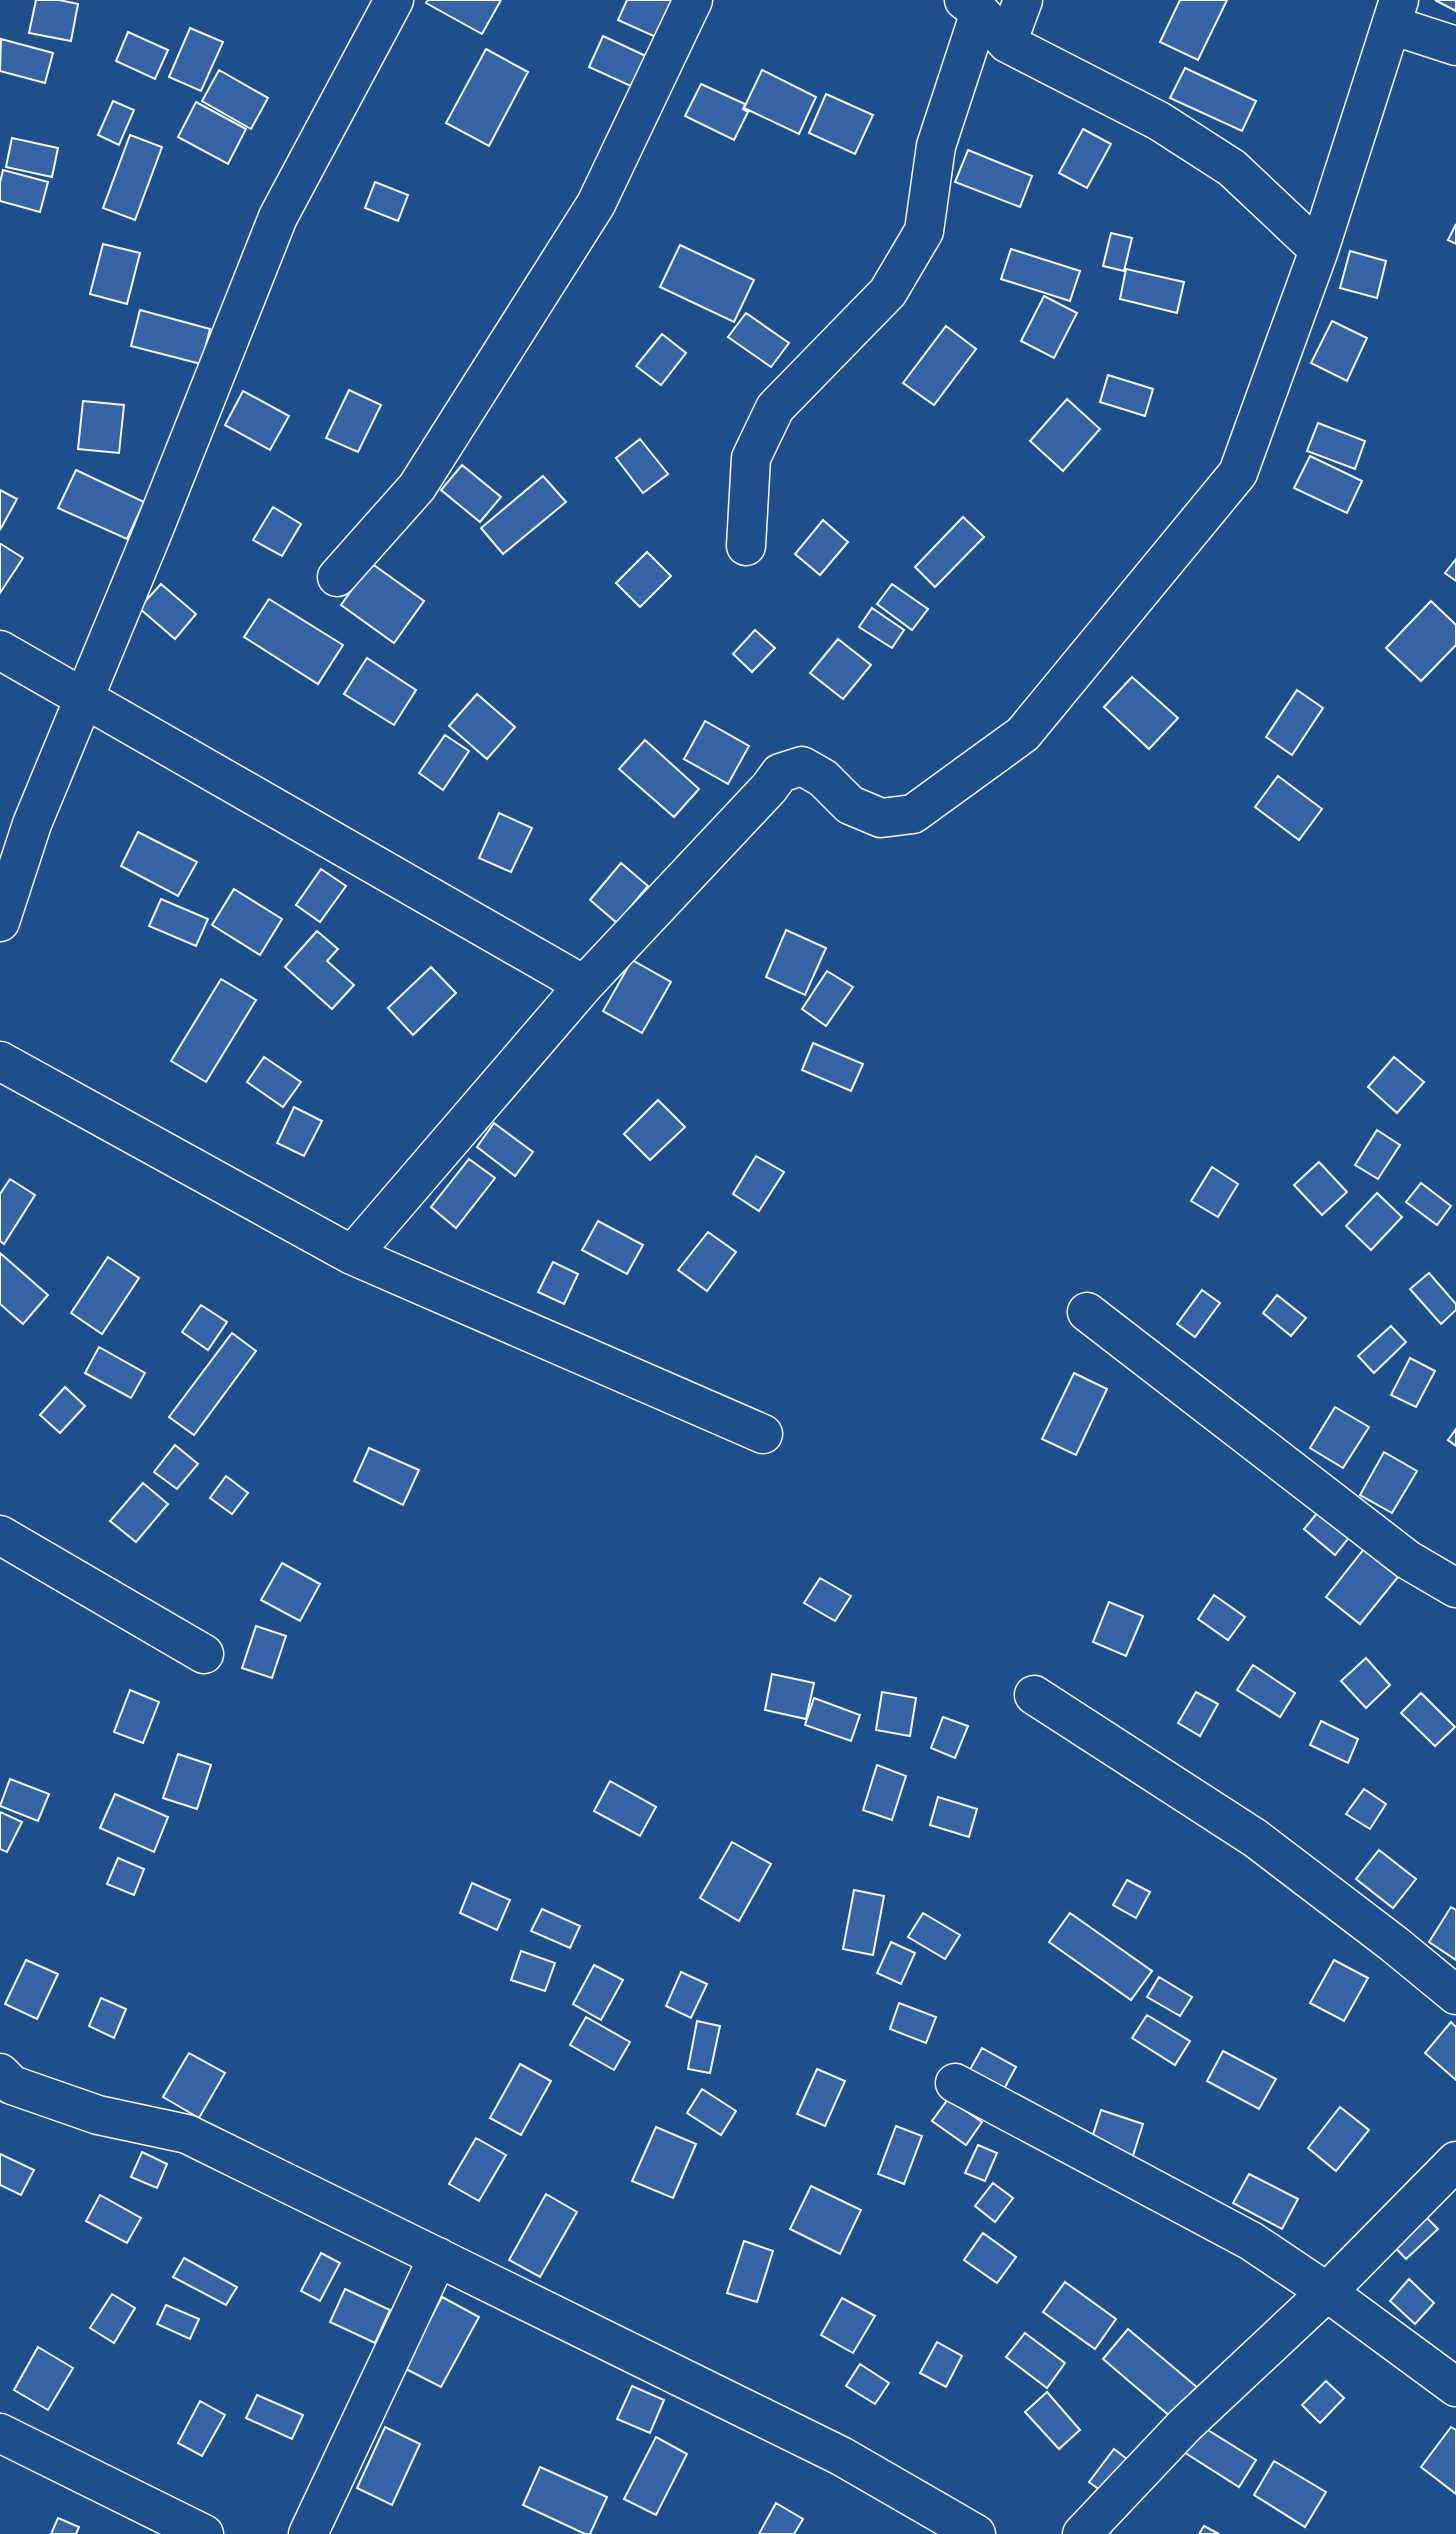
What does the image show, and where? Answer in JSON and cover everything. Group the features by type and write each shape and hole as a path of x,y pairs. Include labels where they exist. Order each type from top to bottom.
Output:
{"street":[{"path":"0,922 32,824 278,217 394,0"},
{"path":"337,577 417,486 596,204 694,0"},
{"path":"1007,43 1023,0"},
{"path":"972,6 1007,43 1159,121 1232,168 1319,250"},
{"path":"746,547 751,458 775,408 888,292 924,231 936,146 972,6"},
{"path":"352,1255 584,985 769,788 780,773 802,766 823,778 850,805 881,818 913,814 1023,734 1238,473 1319,250 1395,12 1456,46"},
{"path":"0,650 584,985"},
{"path":"0,1061 352,1255 763,1434"},
{"path":"1087,1312 1408,1560 1456,1588"},
{"path":"0,1535 204,1654"},
{"path":"1034,1695 1255,1838 1456,1995"},
{"path":"0,2073 12,2085 98,2115 187,2134 841,2456 976,2534"},
{"path":"956,2083 1251,2241 1327,2292 1456,2388"},
{"path":"1082,2534 1185,2426 1327,2292 1456,2161"},
{"path":"307,2534 438,2258"},
{"path":"0,2433 204,2534"}],"building":[{"path":"36,0 59,0 78,4 71,41 29,33"},
{"path":"428,0 501,0 482,34 426,3"},
{"path":"627,0 676,0 658,38 618,20"},
{"path":"1180,0 1227,0 1198,60 1160,42"},
{"path":"1435,0 1456,0 1456,11"},
{"path":"190,28 223,42 201,91 169,77"},
{"path":"128,32 168,50 155,79 116,61"},
{"path":"603,36 648,57 633,87 589,67"},
{"path":"1,39 53,53 45,83 0,71"},
{"path":"486,49 528,72 489,146 446,123"},
{"path":"1185,68 1256,101 1242,131 1170,98"},
{"path":"219,70 268,98 251,129 202,101"},
{"path":"762,70 816,97 799,134 744,108"},
{"path":"701,84 745,104 743,109 748,112 734,140 685,116"},
{"path":"826,94 873,115 855,154 809,133"},
{"path":"113,101 134,110 119,145 98,135"},
{"path":"196,102 246,129 228,164 178,137"},
{"path":"1083,129 1111,144 1087,188 1059,173"},
{"path":"130,135 162,147 135,220 103,208"},
{"path":"12,138 58,148 52,177 6,167"},
{"path":"968,150 1032,176 1020,207 955,182"},
{"path":"3,170 48,182 40,212 0,201"},
{"path":"375,182 408,195 398,221 365,208"},
{"path":"1456,224 1456,244 1448,240"},
{"path":"1111,233 1132,238 1124,271 1103,266"},
{"path":"103,244 140,253 127,304 90,294"},
{"path":"680,245 754,280 734,322 660,287"},
{"path":"1011,249 1080,271 1070,301 1001,279"},
{"path":"1350,251 1386,261 1377,298 1340,288"},
{"path":"1126,269 1184,282 1177,313 1120,299"},
{"path":"1044,296 1077,313 1054,358 1021,341"},
{"path":"140,310 210,329 201,364 131,346"},
{"path":"746,313 789,343 771,367 728,337"},
{"path":"1332,321 1367,338 1347,381 1311,363"},
{"path":"946,326 976,349 934,405 903,383"},
{"path":"662,334 686,353 661,385 636,366"},
{"path":"1108,375 1153,389 1145,416 1100,402"},
{"path":"349,390 381,405 358,452 326,438"},
{"path":"243,391 289,416 270,450 225,425"},
{"path":"1067,399 1100,429 1063,471 1030,441"},
{"path":"83,401 124,405 119,453 78,449"},
{"path":"1318,423 1365,441 1355,469 1307,451"},
{"path":"640,439 668,474 643,493 616,458"},
{"path":"1310,456 1362,481 1347,513 1294,488"},
{"path":"462,465 501,497 480,522 441,490"},
{"path":"76,470 144,502 127,539 58,508"},
{"path":"543,476 566,502 503,554 481,528"},
{"path":"0,490 17,499 0,530"},
{"path":"273,507 301,524 282,556 253,540"},
{"path":"963,517 984,537 935,587 915,567"},
{"path":"823,520 848,542 820,575 795,554"},
{"path":"0,545 23,558 0,593"},
{"path":"647,552 671,576 640,607 616,583"},
{"path":"1456,559 1456,581 1445,573"},
{"path":"371,563 424,601 394,643 341,605"},
{"path":"161,584 196,614 175,639 139,608"},
{"path":"892,584 928,609 912,630 877,604"},
{"path":"269,599 343,645 318,684 244,637"},
{"path":"1431,601 1456,625 1456,645 1421,681 1386,648"},
{"path":"872,608 904,630 892,648 859,627"},
{"path":"755,630 775,648 752,672 733,654"},
{"path":"838,639 871,665 843,699 810,673"},
{"path":"367,658 416,690 394,725 344,694"},
{"path":"1132,677 1178,718 1149,749 1104,707"},
{"path":"1297,690 1323,708 1292,755 1266,737"},
{"path":"477,694 515,727 487,759 449,726"},
{"path":"705,721 749,746 728,784 684,759"},
{"path":"445,735 469,751 443,790 419,773"},
{"path":"645,740 699,789 674,817 619,769"},
{"path":"1278,776 1322,809 1299,840 1255,807"},
{"path":"499,813 532,828 511,872 479,858"},
{"path":"138,832 197,862 178,896 121,866"},
{"path":"621,863 648,886 617,923 590,900"},
{"path":"321,869 346,886 320,922 296,905"},
{"path":"234,889 282,919 260,955 212,925"},
{"path":"161,899 208,919 196,946 149,926"},
{"path":"786,930 826,948 805,995 766,977"},
{"path":"317,931 338,949 327,961 354,985 332,1009 285,967"},
{"path":"632,960 671,982 642,1033 603,1011"},
{"path":"431,967 456,993 413,1035 388,1008"},
{"path":"827,971 853,987 826,1026 802,1009"},
{"path":"221,979 256,1000 206,1082 171,1061"},
{"path":"813,1043 863,1064 851,1091 802,1070"},
{"path":"264,1057 301,1082 283,1107 247,1082"},
{"path":"1394,1057 1424,1082 1397,1113 1368,1087"},
{"path":"658,1100 685,1127 650,1160 624,1134"},
{"path":"294,1107 322,1121 304,1156 277,1143"},
{"path":"494,1123 533,1152 515,1176 477,1147"},
{"path":"1377,1130 1400,1145 1378,1179 1355,1165"},
{"path":"756,1156 784,1172 759,1211 733,1194"},
{"path":"469,1159 495,1178 456,1228 431,1207"},
{"path":"1319,1162 1347,1192 1322,1215 1294,1185"},
{"path":"1212,1167 1238,1184 1218,1217 1191,1201"},
{"path":"10,1179 35,1195 4,1244 0,1241 0,1194"},
{"path":"1421,1183 1451,1206 1437,1225 1406,1202"},
{"path":"1377,1193 1402,1217 1371,1250 1346,1226"},
{"path":"598,1221 643,1245 627,1274 582,1250"},
{"path":"708,1232 736,1252 707,1291 678,1270"},
{"path":"0,1253 48,1295 23,1324 0,1304"},
{"path":"108,1257 139,1278 102,1334 71,1313"},
{"path":"553,1262 578,1274 564,1304 538,1292"},
{"path":"1429,1273 1456,1304 1456,1310 1441,1324 1410,1289"},
{"path":"1202,1290 1220,1303 1195,1337 1177,1324"},
{"path":"1277,1295 1306,1318 1291,1336 1263,1313"},
{"path":"201,1305 227,1322 208,1350 182,1332"},
{"path":"1391,1326 1406,1342 1374,1373 1358,1356"},
{"path":"232,1333 256,1351 194,1435 169,1417"},
{"path":"99,1347 145,1373 131,1398 85,1373"},
{"path":"1410,1358 1435,1371 1416,1407 1391,1395"},
{"path":"1074,1373 1107,1389 1076,1455 1042,1439"},
{"path":"65,1387 85,1406 60,1433 40,1415"},
{"path":"1335,1407 1369,1427 1343,1468 1310,1448"},
{"path":"1456,1429 1456,1446 1448,1440"},
{"path":"175,1445 198,1464 177,1489 154,1472"},
{"path":"369,1448 419,1470 403,1505 354,1481"},
{"path":"1384,1452 1417,1471 1392,1513 1360,1495"},
{"path":"226,1476 248,1493 232,1514 210,1498"},
{"path":"143,1483 168,1504 136,1542 110,1521"},
{"path":"1328,1500 1359,1525 1335,1555 1304,1529"},
{"path":"1364,1549 1398,1577 1360,1624 1326,1597"},
{"path":"282,1563 320,1584 300,1621 261,1600"},
{"path":"820,1578 851,1596 835,1621 804,1603"},
{"path":"1214,1595 1245,1617 1228,1640 1198,1619"},
{"path":"1109,1602 1143,1616 1126,1656 1093,1642"},
{"path":"256,1626 286,1636 272,1678 242,1668"},
{"path":"1366,1658 1390,1685 1366,1708 1341,1681"},
{"path":"1253,1665 1295,1693 1280,1717 1237,1690"},
{"path":"772,1674 814,1683 806,1719 765,1710"},
{"path":"130,1690 159,1702 143,1743 114,1732"},
{"path":"882,1692 916,1698 910,1736 876,1730"},
{"path":"1196,1692 1218,1704 1200,1736 1178,1723"},
{"path":"1421,1693 1455,1727 1435,1746 1401,1713"},
{"path":"814,1698 860,1715 851,1741 805,1725"},
{"path":"943,1717 968,1726 955,1758 931,1748"},
{"path":"1321,1721 1358,1739 1348,1763 1310,1745"},
{"path":"178,1754 211,1765 197,1809 163,1798"},
{"path":"877,1765 906,1776 892,1820 863,1810"},
{"path":"10,1779 49,1794 38,1821 0,1806"},
{"path":"610,1781 656,1807 640,1836 594,1811"},
{"path":"1364,1789 1386,1804 1370,1829 1346,1814"},
{"path":"115,1794 168,1817 154,1852 100,1828"},
{"path":"938,1797 977,1809 969,1837 930,1825"},
{"path":"0,1812 22,1822 7,1852 0,1849"},
{"path":"732,1842 771,1864 739,1921 700,1898"},
{"path":"1379,1850 1416,1879 1393,1908 1356,1879"},
{"path":"118,1858 144,1869 134,1895 107,1884"},
{"path":"1127,1880 1150,1892 1136,1918 1113,1905"},
{"path":"472,1883 510,1900 497,1930 460,1913"},
{"path":"854,1890 884,1896 873,1955 843,1949"},
{"path":"1451,1907 1456,1910 1456,1960 1429,1942"},
{"path":"542,1909 580,1926 570,1948 531,1931"},
{"path":"923,1913 960,1935 945,1959 908,1937"},
{"path":"1070,1913 1152,1971 1131,2000 1049,1942"},
{"path":"891,1942 915,1953 901,1984 877,1973"},
{"path":"521,1951 555,1963 545,1991 511,1980"},
{"path":"26,1960 58,1974 37,2019 5,2004"},
{"path":"1334,1960 1368,1978 1344,2021 1310,2003"},
{"path":"594,1965 623,1980 601,2020 573,2004"},
{"path":"681,1972 707,1984 691,2018 666,2006"},
{"path":"1159,1977 1192,1997 1180,2016 1147,1997"},
{"path":"101,1998 126,2009 114,2038 89,2026"},
{"path":"899,2003 936,2017 926,2043 890,2029"},
{"path":"1147,2015 1190,2041 1175,2065 1132,2038"},
{"path":"586,2017 630,2042 614,2070 570,2045"},
{"path":"697,2021 720,2026 710,2073 688,2069"},
{"path":"1451,2022 1456,2027 1456,2080 1425,2053"},
{"path":"982,2048 1016,2067 1003,2091 968,2073"},
{"path":"1223,2051 1276,2079 1259,2109 1207,2081"},
{"path":"189,2053 225,2073 199,2118 163,2097"},
{"path":"520,2064 551,2081 521,2135 490,2118"},
{"path":"817,2069 845,2081 825,2126 797,2114"},
{"path":"702,2089 736,2111 721,2135 687,2113"},
{"path":"948,2099 982,2122 966,2145 932,2121"},
{"path":"1340,2107 1369,2130 1336,2171 1308,2148"},
{"path":"1101,2110 1143,2124 1130,2165 1088,2150"},
{"path":"896,2126 922,2136 904,2184 878,2174"},
{"path":"656,2127 696,2144 673,2198 632,2181"},
{"path":"476,2138 506,2155 479,2201 449,2184"},
{"path":"978,2145 997,2153 985,2181 965,2173"},
{"path":"142,2152 167,2164 157,2188 131,2177"},
{"path":"0,2154 34,2170 21,2195 0,2185"},
{"path":"1249,2174 1298,2199 1282,2229 1233,2203"},
{"path":"993,2183 1013,2198 995,2222 975,2206"},
{"path":"811,2186 861,2210 840,2254 790,2229"},
{"path":"546,2194 577,2212 540,2277 509,2260"},
{"path":"100,2195 141,2218 127,2243 86,2221"},
{"path":"1421,2212 1438,2229 1406,2259 1390,2242"},
{"path":"983,2233 1016,2257 997,2283 964,2260"},
{"path":"744,2241 773,2251 757,2302 727,2293"},
{"path":"321,2253 340,2263 320,2301 301,2291"},
{"path":"184,2258 237,2287 226,2305 173,2277"},
{"path":"1409,2279 1434,2303 1415,2324 1390,2301"},
{"path":"1065,2282 1116,2319 1095,2349 1043,2312"},
{"path":"345,2289 390,2310 375,2343 330,2322"},
{"path":"112,2294 135,2308 114,2343 90,2328"},
{"path":"442,2297 479,2317 441,2387 404,2368"},
{"path":"842,2298 875,2316 853,2353 821,2335"},
{"path":"166,2305 199,2319 190,2339 157,2324"},
{"path":"1128,2329 1204,2393 1178,2423 1103,2359"},
{"path":"1025,2333 1065,2363 1047,2388 1006,2357"},
{"path":"937,2342 962,2356 946,2387 920,2373"},
{"path":"38,2347 73,2368 48,2410 14,2390"},
{"path":"860,2364 889,2383 875,2404 846,2386"},
{"path":"1326,2381 1344,2398 1320,2423 1302,2405"},
{"path":"632,2386 664,2400 650,2433 617,2419"},
{"path":"1047,2392 1080,2430 1059,2449 1025,2412"},
{"path":"257,2395 303,2415 292,2439 246,2418"},
{"path":"200,2401 225,2415 202,2456 178,2443"},
{"path":"1195,2422 1256,2460 1239,2487 1179,2449"},
{"path":"385,2427 420,2444 392,2505 357,2488"},
{"path":"1451,2427 1456,2430 1456,2494 1421,2467"},
{"path":"656,2437 687,2454 656,2515 624,2499"},
{"path":"1114,2449 1136,2466 1111,2498 1089,2482"},
{"path":"1274,2461 1326,2492 1305,2527 1254,2495"},
{"path":"540,2467 607,2497 590,2534 523,2505"},
{"path":"776,2503 803,2519 794,2534 759,2534"},
{"path":"58,2518 79,2527 76,2534 51,2534"},
{"path":"1204,2526 1219,2534 1199,2534"}]}
